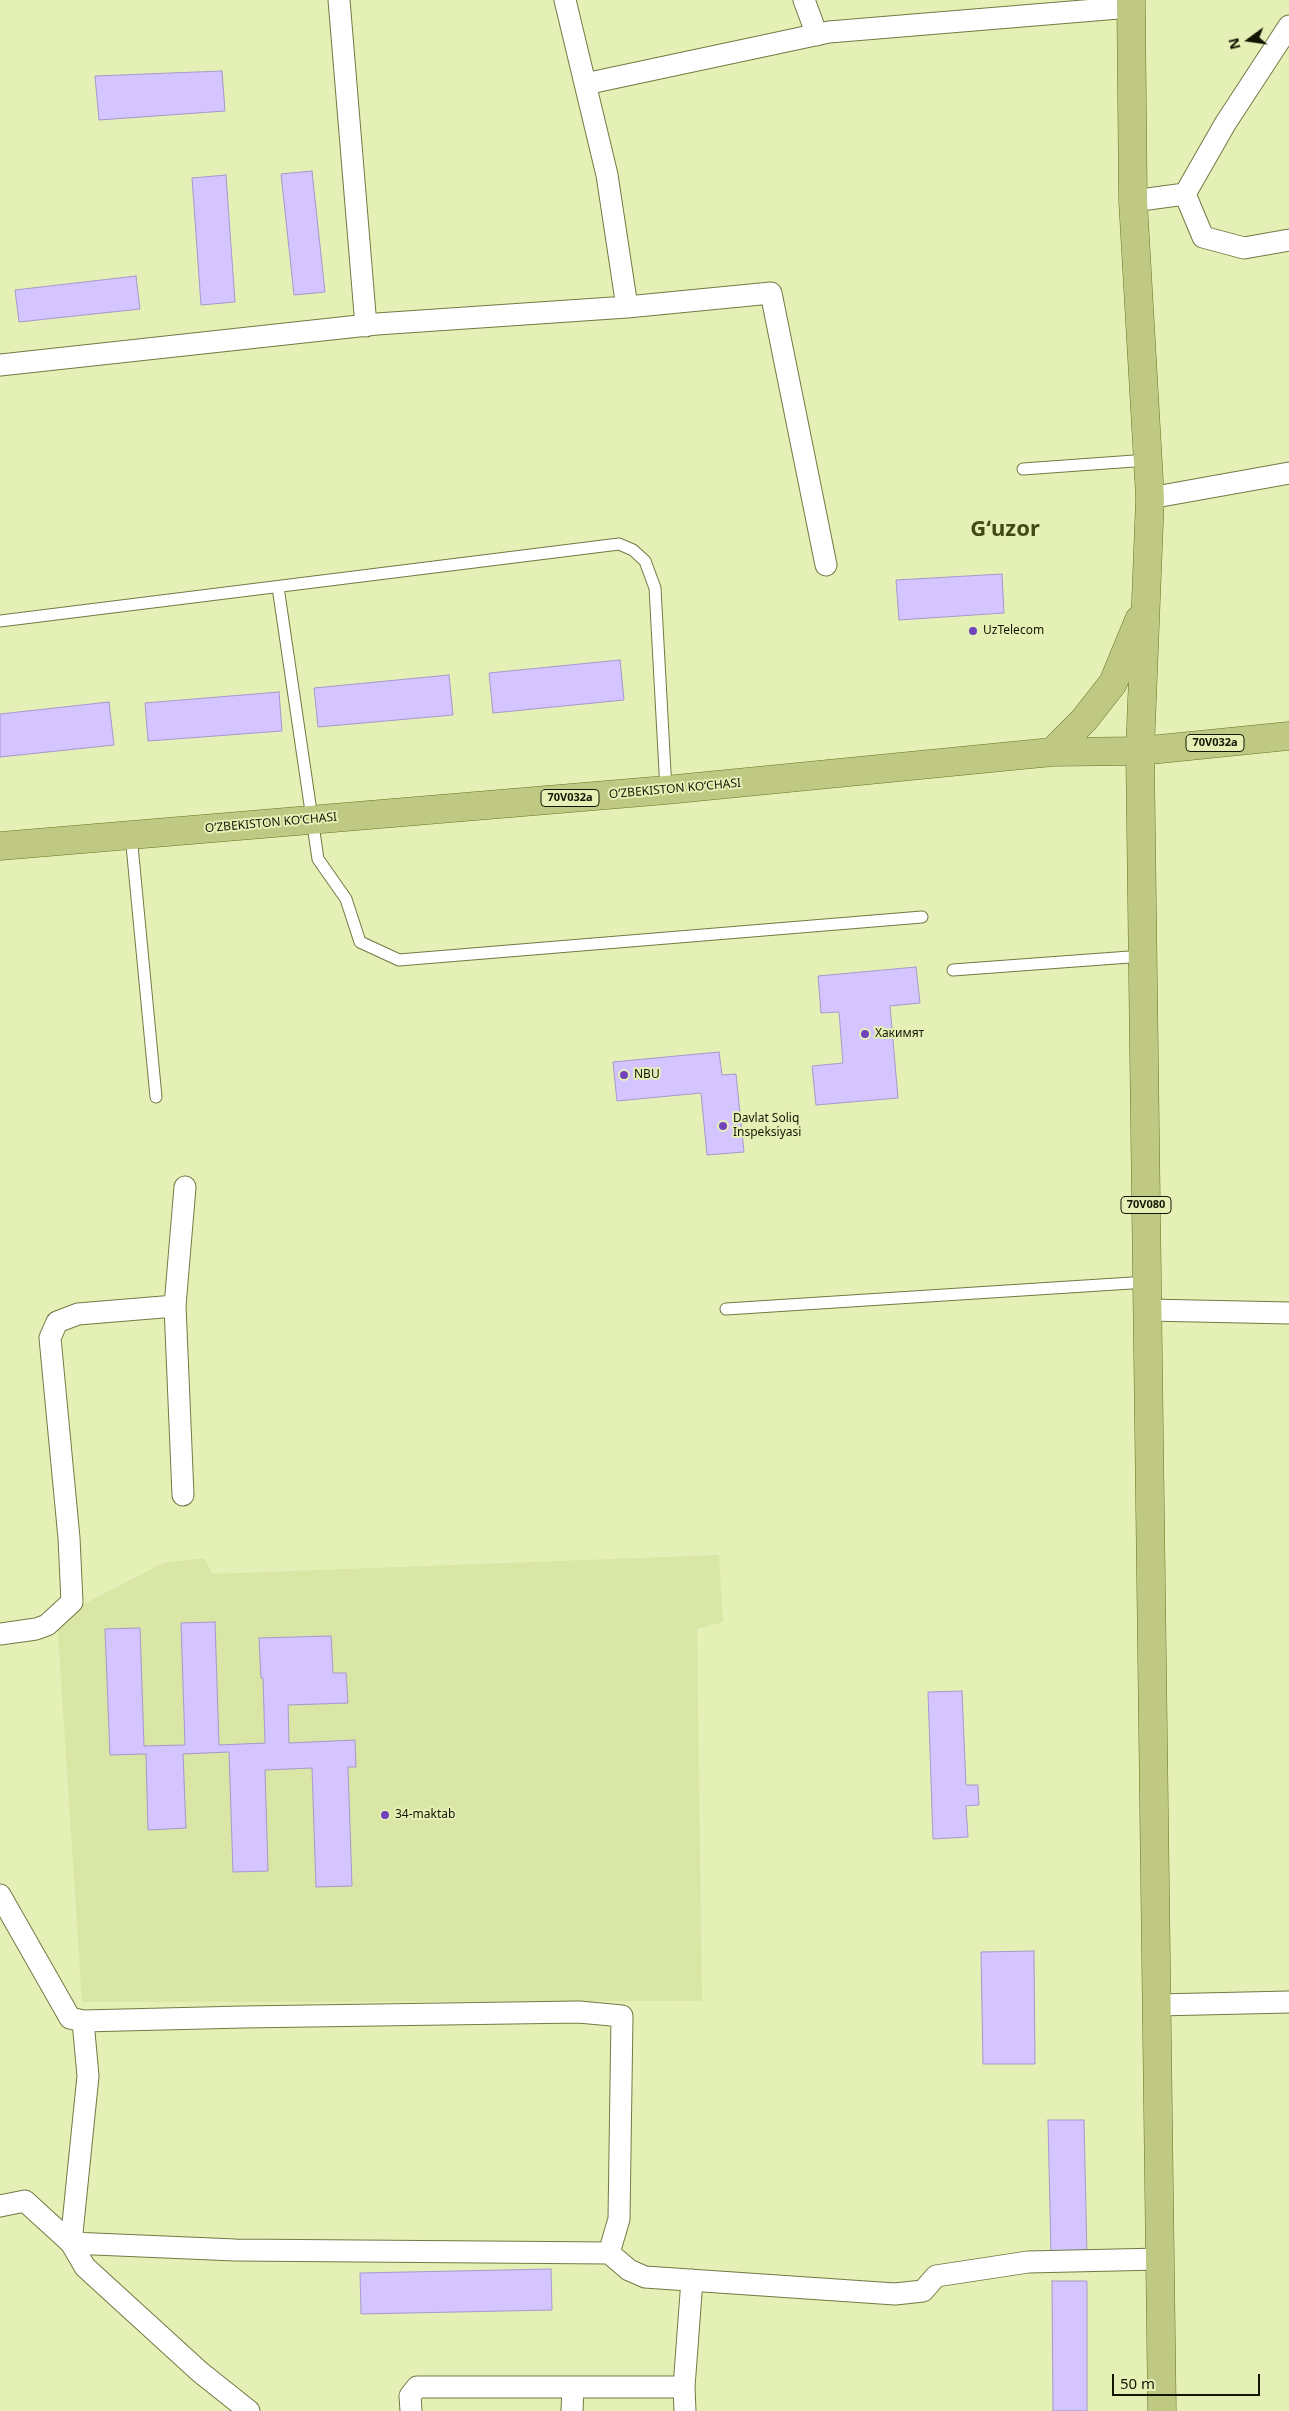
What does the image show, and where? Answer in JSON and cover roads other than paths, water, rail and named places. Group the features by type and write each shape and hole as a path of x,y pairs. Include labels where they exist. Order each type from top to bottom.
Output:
{"main road":[{"name":"70V080","path":"1131,4 1134,201 1150,498 1140,751 1162,2411"},
{"path":"1052,752 1084,720 1113,683 1146,603"},
{"name":"70V032a","path":"1140,751 1289,736"},
{"name":"O‘ZBEKISTON KO‘CHASI","path":"0,846 666,790 1052,752 1140,751"}],"street":[{"path":"339,0 366,326"},
{"path":"565,0 607,175 627,307"},
{"path":"804,0 817,35"},
{"path":"585,84 817,35 1131,4"},
{"path":"1185,194 1225,124 1289,26"},
{"path":"1134,201 1185,194"},
{"path":"1185,194 1203,237 1244,248 1289,240"},
{"path":"0,365 366,326 627,307 771,293 826,565"},
{"path":"1150,498 1289,473"},
{"path":"183,1495 175,1306 185,1188"},
{"path":"0,1634 36,1629 47,1625 72,1602 68,1528 50,1338 57,1322 78,1314 175,1306"},
{"path":"1148,1310 1289,1314"},
{"path":"0,1894 70,2018 83,2021 579,2012 622,2016 619,2218 609,2253"},
{"path":"1157,2005 1289,2002"},
{"path":"72,2243 88,2076 83,2021"},
{"path":"0,2206 25,2201 72,2243 86,2267 200,2372 249,2411"},
{"path":"72,2243 234,2250 609,2253 629,2270 645,2277 895,2294 923,2291 936,2276 1028,2262 1160,2259"},
{"path":"685,2411 684,2387 692,2280"},
{"path":"411,2411 410,2396 417,2387 684,2387"},
{"path":"572,2411 574,2387"}],"lane":[{"path":"1023,469 1148,460"},
{"path":"0,621 619,544 633,550 645,561 655,588 666,790"},
{"path":"278,587 318,859 346,899 360,942 399,960 922,917"},
{"path":"131,835 156,1097"},
{"path":"953,970 1143,956"},
{"path":"726,1309 1147,1282"}],"place":[{"name":"UzTelecom","path":"973,631"},
{"name":"Хакимят","path":"865,1034"},
{"name":"NBU","path":"624,1075"},
{"name":"Davlat Soliq Inspeksiyasi","path":"723,1126"},
{"name":"34-maktab","path":"385,1815"}],"district":[{"name":"Gʻuzor","path":"1005,530"}]}
